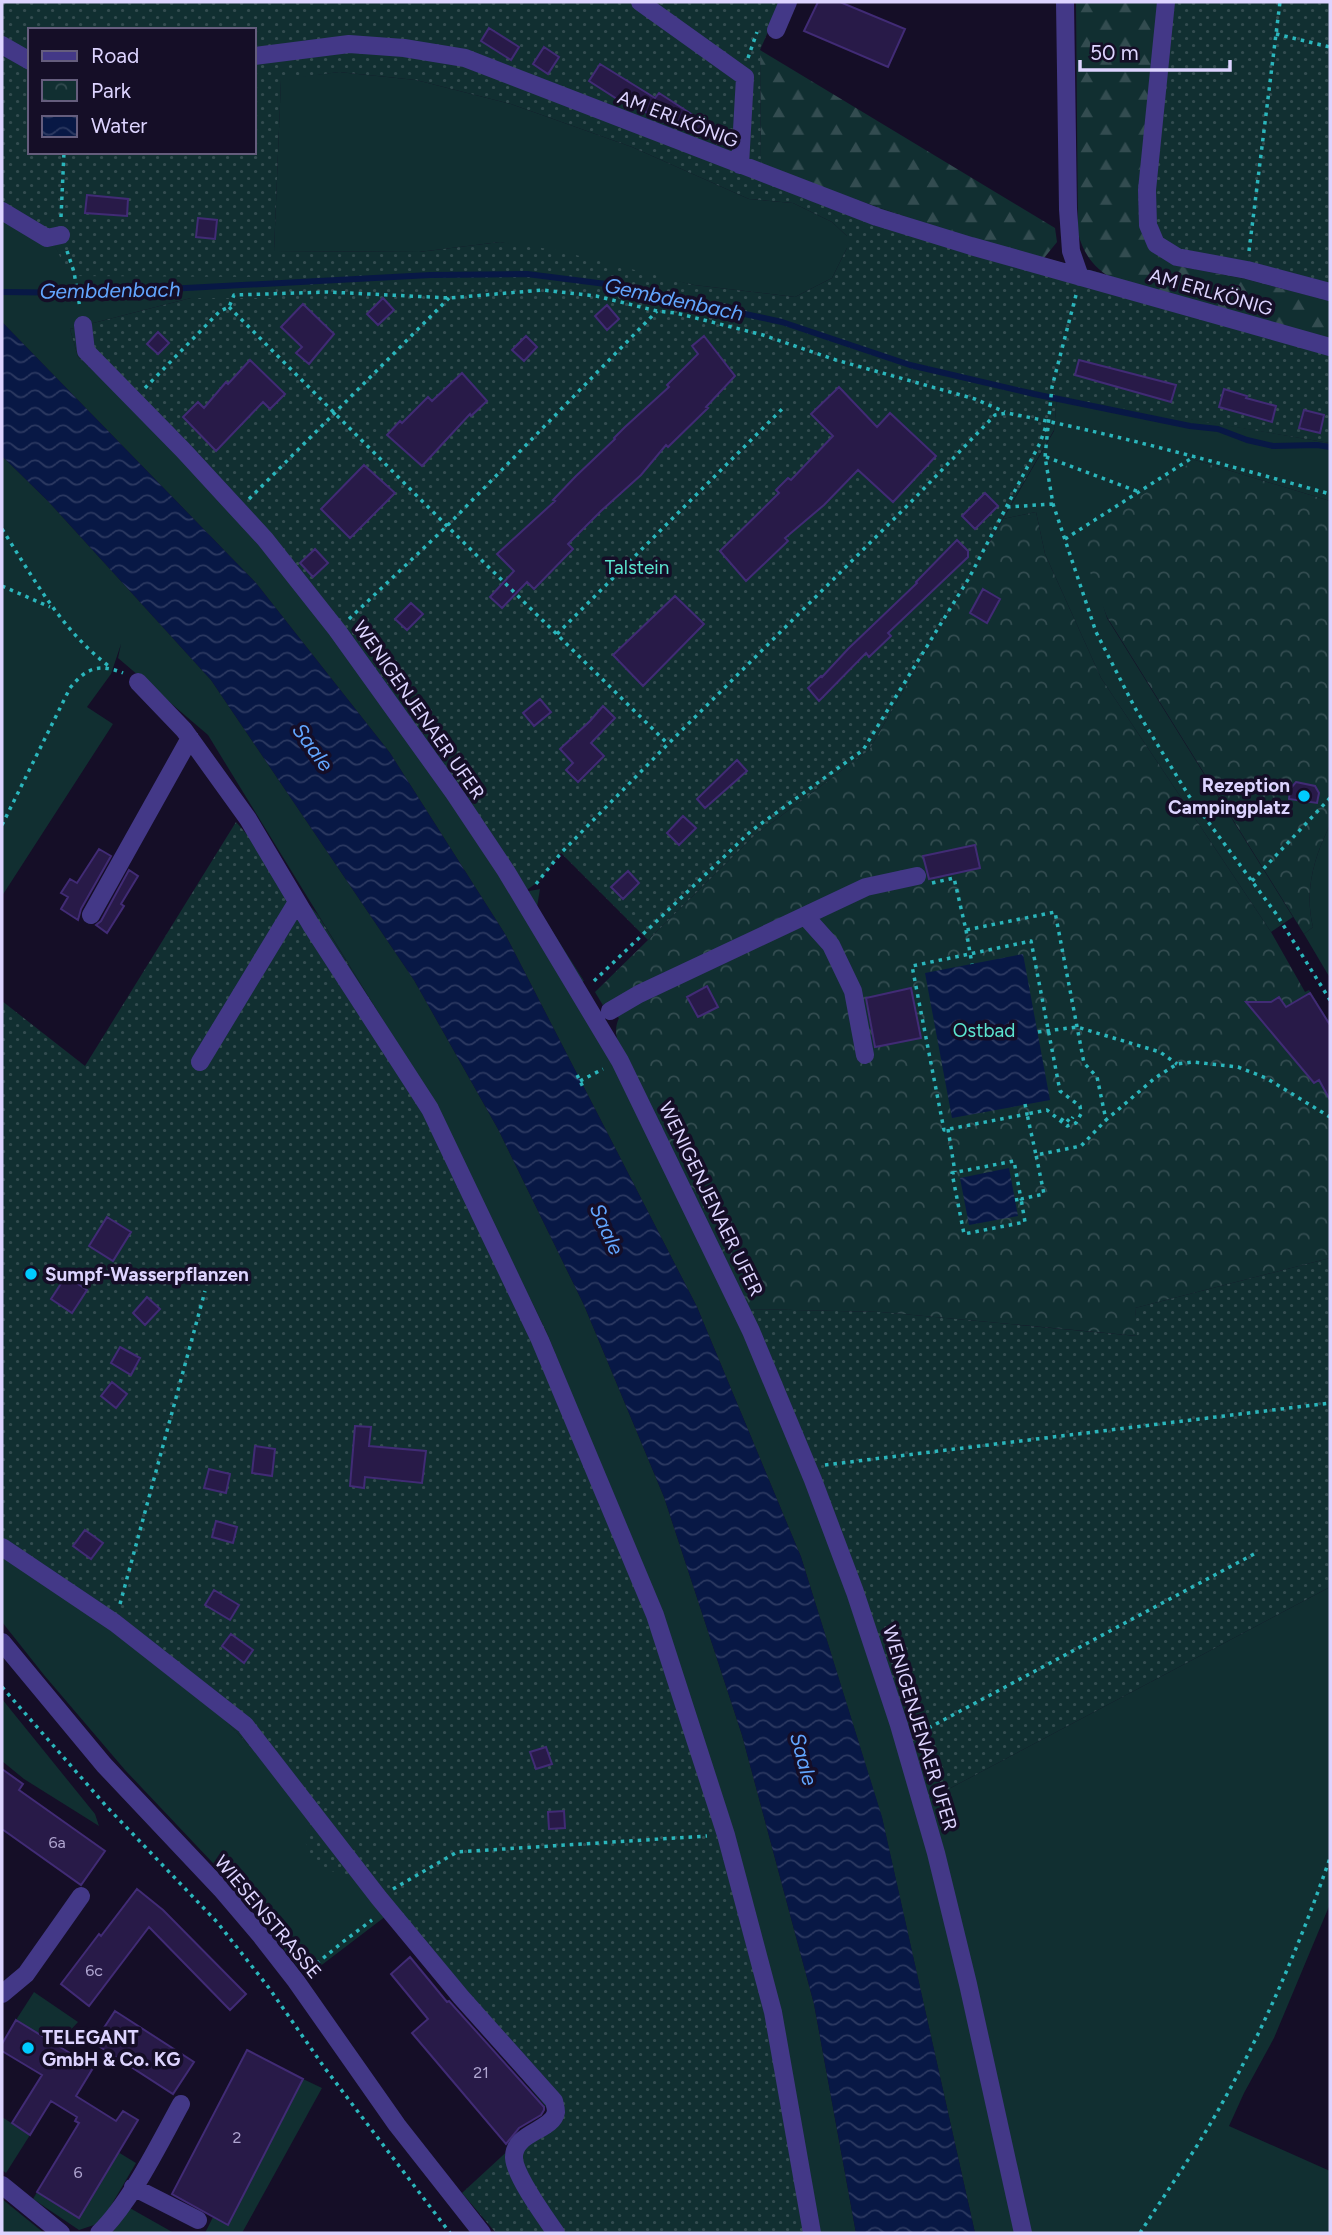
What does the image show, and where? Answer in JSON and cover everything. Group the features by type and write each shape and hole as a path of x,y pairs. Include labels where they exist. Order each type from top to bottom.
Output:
{"street":[{"path":"640,2 745,77 740,165"},
{"path":"769,26 788,2"},
{"path":"1065,2 1068,209 1071,251 1080,277"},
{"path":"1166,2 1147,190 1148,225 1156,244 1177,257 1330,292"},
{"name":"AM ERLKÖNIG","path":"256,56 349,44 404,48 465,58 877,217 1330,347"},
{"path":"2,45 28,60"},
{"path":"2,211 47,238 61,235"},
{"name":"WENIGENJENAER UFER","path":"83,325 86,351 265,539 337,630 461,804 523,897 620,1061 751,1331 808,1467 855,1592 904,1741 936,1853 1023,2233"},
{"path":"138,682 190,738 248,820 430,1110 540,1340 655,1615 726,1835 773,2012 813,2233"},
{"path":"91,915 190,738"},
{"path":"610,1011 639,994 866,887 917,876"},
{"path":"200,1062 297,902"},
{"path":"805,916 831,945 853,991 865,1055"},
{"path":"2,1547 115,1623 245,1725 384,1903 470,2007 554,2101 556,2113 551,2122 528,2135 515,2148 514,2159 528,2193 556,2233"},
{"name":"WIESENSTRASSE","path":"2,1642 104,1765 221,1889 296,1981 397,2125 482,2233"},
{"path":"2,1994 26,1975 81,1896"},
{"path":"99,2233 133,2187 181,2104"},
{"path":"2,2185 61,2233"},
{"path":"133,2187 198,2220"}],"path":[{"path":"1247,271 1280,2"},
{"path":"745,77 748,53 769,26"},
{"path":"1276,34 1330,47"},
{"path":"65,154 61,235 74,272 78,297"},
{"path":"1080,277 1052,387 1045,457 1053,504 1096,632 1135,708 1189,796 1277,915 1330,1000"},
{"path":"133,400 220,311 229,307 234,295 328,292 450,298 542,290 596,296 763,335 836,360 975,399 1007,413 1195,456 1330,494"},
{"path":"238,510 450,298"},
{"path":"229,307 668,744"},
{"path":"337,630 447,526 657,311"},
{"path":"557,634 784,407"},
{"path":"532,886 668,744 995,415 1007,413"},
{"path":"581,993 751,831 863,750 969,578 1040,443 1048,421"},
{"path":"1065,539 1195,456"},
{"path":"1045,457 1139,492"},
{"path":"1007,507 1053,504"},
{"path":"2,529 52,608 74,635 111,668 138,682"},
{"path":"2,586 52,608"},
{"path":"2,825 70,688 86,671 111,668"},
{"path":"1252,881 1330,798"},
{"path":"917,876 919,885 954,878 972,964"},
{"path":"966,930 1055,912 1084,1063 1097,1077 1106,1121"},
{"path":"1031,941 1050,1030 1060,1091 1080,1106 1081,1114 1076,1123 1067,1126 1047,1110 944,1130 912,966 1031,941"},
{"path":"1038,1032 1077,1027 1160,1052 1177,1063"},
{"path":"580,1081 620,1061"},
{"path":"1036,1155 1081,1146 1106,1121 1177,1063 1192,1062 1238,1068 1266,1078 1330,1117"},
{"path":"577,1075 583,1087"},
{"path":"1015,1200 1044,1194 1025,1104"},
{"path":"1061,1121 1064,1117 1070,1122 1073,1117"},
{"path":"948,1129 955,1172 952,1173 964,1234 1025,1222 1014,1161 955,1172"},
{"path":"115,1623 205,1291"},
{"path":"808,1467 1330,1403"},
{"path":"904,1741 1254,1554"},
{"path":"2,1687 100,1800 217,1922 450,2233"},
{"path":"296,1981 384,1903 457,1852 726,1835"},
{"path":"1140,2233 1219,2108 1264,2023 1302,1937 1330,1858"}],"green space":[{"name":"Talstein","path":"2,2 781,2 760,50 761,167 959,235 1330,339 1330,443 1057,397 1054,430 869,750 754,836 648,940 561,853 539,881 524,892 329,632 230,509 147,420 78,357 70,329 191,298 277,298 273,277 69,276 48,231 2,205","holes":["339,72 416,80 511,104 632,147 749,199 793,203 832,222 847,236 847,248 832,278 795,297 694,285 556,250 500,242 419,252 274,251 281,80"]},
{"path":"1076,2 1158,2 1173,265 1245,279 1330,301 1330,339 1116,281 1092,262 1078,233"},
{"path":"1158,2 1330,2 1330,301 1245,279 1173,265 1149,250 1139,226 1138,189"},
{"path":"760,50 1055,228 1057,242 1044,258 959,235 761,167"},
{"path":"339,72 416,80 511,104 632,147 749,199 793,203 832,222 847,236 847,248 832,278 795,297 694,285 500,242 419,252 274,251 281,79"},
{"path":"2,205 48,231 70,276 273,276 277,298 191,298 70,329 78,357 147,420 230,509 329,632 524,892 540,889 537,907 584,981 572,987 616,1063 706,1248 809,1482 917,1803 1018,2233 975,2233 882,1818 801,1557 697,1307 505,934 390,753 256,583 2,322"},
{"path":"1057,396 1330,443 1330,501 1195,460 1100,595 1107,618 1293,917 1271,932 1101,678 1045,554 1036,512 1003,519 1054,431"},
{"path":"2,456 48,501 211,680 414,980 498,1129 584,1305 664,1497 742,1735 814,2004 856,2233 820,2233 660,1614 547,1333 435,1105 208,735 118,658 121,644 111,674 87,707 113,724 2,896"},
{"path":"1195,460 1330,501 1330,825 1312,874 1310,914 1313,927 1304,934 1107,617 1077,538"},
{"name":"Ostbad","path":"1036,512 1045,554 1101,678 1271,932 1305,992 1309,990 1330,1023 1330,1258 1135,1308 1138,1336 881,1312 746,1309 625,1059 616,1034 619,1018 604,1007 595,992 754,836 869,750 1003,519"},
{"path":"236,822 318,915 435,1105 547,1333 660,1614 733,1832 820,2233 496,2233 462,2193 550,2112 357,1879 328,1870 307,1852 305,1836 310,1820 260,1757 224,1719 132,1640 2,1556 2,1001 85,1066"},
{"path":"1330,825 1330,978 1304,934 1313,927 1310,914 1312,875 1319,849"},
{"path":"1330,1258 1330,1587 926,1801 746,1309 881,1312 1137,1336 1135,1308"},
{"path":"2,1556 80,1606 224,1719 260,1757 386,1916 306,1977 228,1879 125,1770 2,1622"},
{"path":"1330,1587 1330,1904 1274,2038 1229,2126 1330,2171 1330,2233 1028,2233 926,1801"},
{"path":"2,1699 95,1814 99,1826 24,1779 2,1761"},
{"path":"34,1992 78,2022 57,2045 16,2020"},
{"path":"303,2079 322,2088 242,2233 205,2233 213,2217 228,2224"},
{"path":"2,2117 30,2135 6,2173 2,2170"},
{"path":"118,2152 136,2163 97,2224 79,2230 33,2199 37,2192 79,2218"},
{"path":"2,2199 44,2233 2,2233"},
{"path":"128,2207 174,2233 112,2233"}],"water":[{"name":"Saale","path":"2,322 256,583 390,753 505,934 697,1307 801,1557 882,1817 975,2233 856,2233 814,2004 742,1735 664,1497 584,1305 498,1129 414,980 211,680 48,501 2,456"},
{"path":"1023,954 1050,1100 952,1118 925,973"},
{"path":"1009,1168 1018,1216 969,1225 960,1178"}],"building":[{"path":"818,2 840,2 905,29 888,67 804,31"},
{"path":"489,28 519,47 511,60 481,41"},
{"path":"544,47 559,57 548,74 533,64"},
{"path":"600,64 655,98 659,93 716,130 711,138 661,115 658,120 630,102 628,106 589,81"},
{"path":"87,195 128,199 127,216 85,213"},
{"path":"198,218 217,220 215,239 196,237"},
{"path":"383,298 394,310 378,325 367,314"},
{"path":"303,304 334,334 309,364 296,353 302,347 281,327"},
{"path":"607,305 619,319 607,330 595,316"},
{"path":"158,332 169,343 158,354 147,344"},
{"path":"526,336 537,347 524,361 512,350"},
{"path":"704,336 735,376 706,407 708,408 668,447 666,445 641,475 568,544 573,549 534,589 527,582 502,608 490,597 514,571 497,554 555,501 553,500 625,427 669,387 667,385 698,354 692,346"},
{"path":"250,360 285,394 270,409 263,402 216,451 183,417 198,402 204,408 226,382 228,384"},
{"path":"1079,360 1176,385 1171,402 1075,375"},
{"path":"462,373 487,401 471,416 470,414 422,466 387,435 428,397 432,401"},
{"path":"839,387 877,427 890,413 936,456 893,502 858,470 824,505 785,538 788,541 746,581 720,551 779,493 776,490 788,478 791,480 833,436 811,414"},
{"path":"1224,389 1276,406 1272,422 1219,407"},
{"path":"1304,410 1324,415 1320,433 1299,428"},
{"path":"364,465 395,493 350,538 321,509"},
{"path":"985,493 998,506 975,529 962,516"},
{"path":"957,540 968,551 968,557 888,633 891,636 869,657 866,653 819,701 808,688 917,583"},
{"path":"315,549 328,563 313,577 300,563"},
{"path":"983,589 1000,599 987,623 970,613"},
{"path":"675,596 704,624 643,686 613,655"},
{"path":"411,603 423,614 407,630 395,619"},
{"path":"540,699 551,712 534,726 523,713"},
{"path":"603,706 615,718 591,743 604,756 578,782 566,770 573,763 560,749"},
{"path":"737,760 747,771 705,808 697,799"},
{"name":"Rezeption Campingplatz","path":"1296,782 1315,786 1319,793 1317,803 1289,799 1290,789"},
{"path":"683,816 696,828 679,845 667,833"},
{"path":"975,845 980,868 929,879 923,856"},
{"path":"99,849 111,856 81,909 78,920 61,909 68,897 61,893 70,879 77,883"},
{"path":"129,870 138,876 107,933 96,925 101,921"},
{"path":"628,871 639,883 623,899 611,887"},
{"path":"707,986 718,1007 698,1017 687,997"},
{"path":"911,988 921,1038 875,1047 866,998"},
{"path":"1310,993 1330,1025 1330,1100 1319,1080 1314,1083 1246,1002 1271,1002 1279,997 1286,1007"},
{"path":"107,1217 131,1232 113,1261 89,1246"},
{"path":"66,1276 87,1290 72,1313 51,1299"},
{"path":"147,1297 160,1309 145,1325 133,1313"},
{"path":"120,1347 140,1358 131,1375 111,1363"},
{"path":"112,1382 127,1394 116,1408 101,1396"},
{"path":"355,1426 371,1427 369,1446 426,1451 422,1483 365,1477 364,1488 350,1486"},
{"path":"255,1446 275,1449 272,1476 252,1473"},
{"path":"209,1469 230,1474 226,1493 204,1488"},
{"path":"216,1521 237,1527 233,1543 212,1537"},
{"path":"85,1530 103,1543 91,1559 73,1546"},
{"path":"214,1590 239,1605 230,1620 205,1605"},
{"path":"231,1634 253,1650 244,1663 222,1646"},
{"path":"546,1747 552,1764 536,1769 530,1752"},
{"path":"2,1769 23,1784 19,1790 105,1851 81,1885 2,1829"},
{"path":"564,1811 565,1828 549,1829 548,1812"},
{"path":"137,1889 163,1910 246,1994 230,2010 149,1927 89,2006 61,1984"},
{"path":"410,1957 447,2002 449,2001 544,2107 541,2115 519,2128 506,2144 412,2033 428,2019 391,1974"},
{"path":"115,2011 194,2062 173,2094 94,2043"},
{"path":"16,2020 78,2058 81,2054 96,2063 76,2096 116,2121 123,2111 138,2120 79,2218 37,2192 79,2123 75,2121 77,2117 51,2101 30,2135 12,2123 42,2075 2,2051 2,2044"},
{"path":"247,2050 303,2079 228,2225 172,2194"}],"waterway":[{"name":"Gembdenbach","path":"2,292 93,293 430,275 527,274 606,284 782,322 910,365 1034,394 1190,426 1218,429 1273,446 1330,447"}],"place":[{"name":"Rezeption Campingplatz","path":"1304,796"},
{"name":"Sumpf-Wasserpflanzen","path":"31,1274"},
{"name":"TELEGANT GmbH & Co. KG","path":"28,2048"}]}
